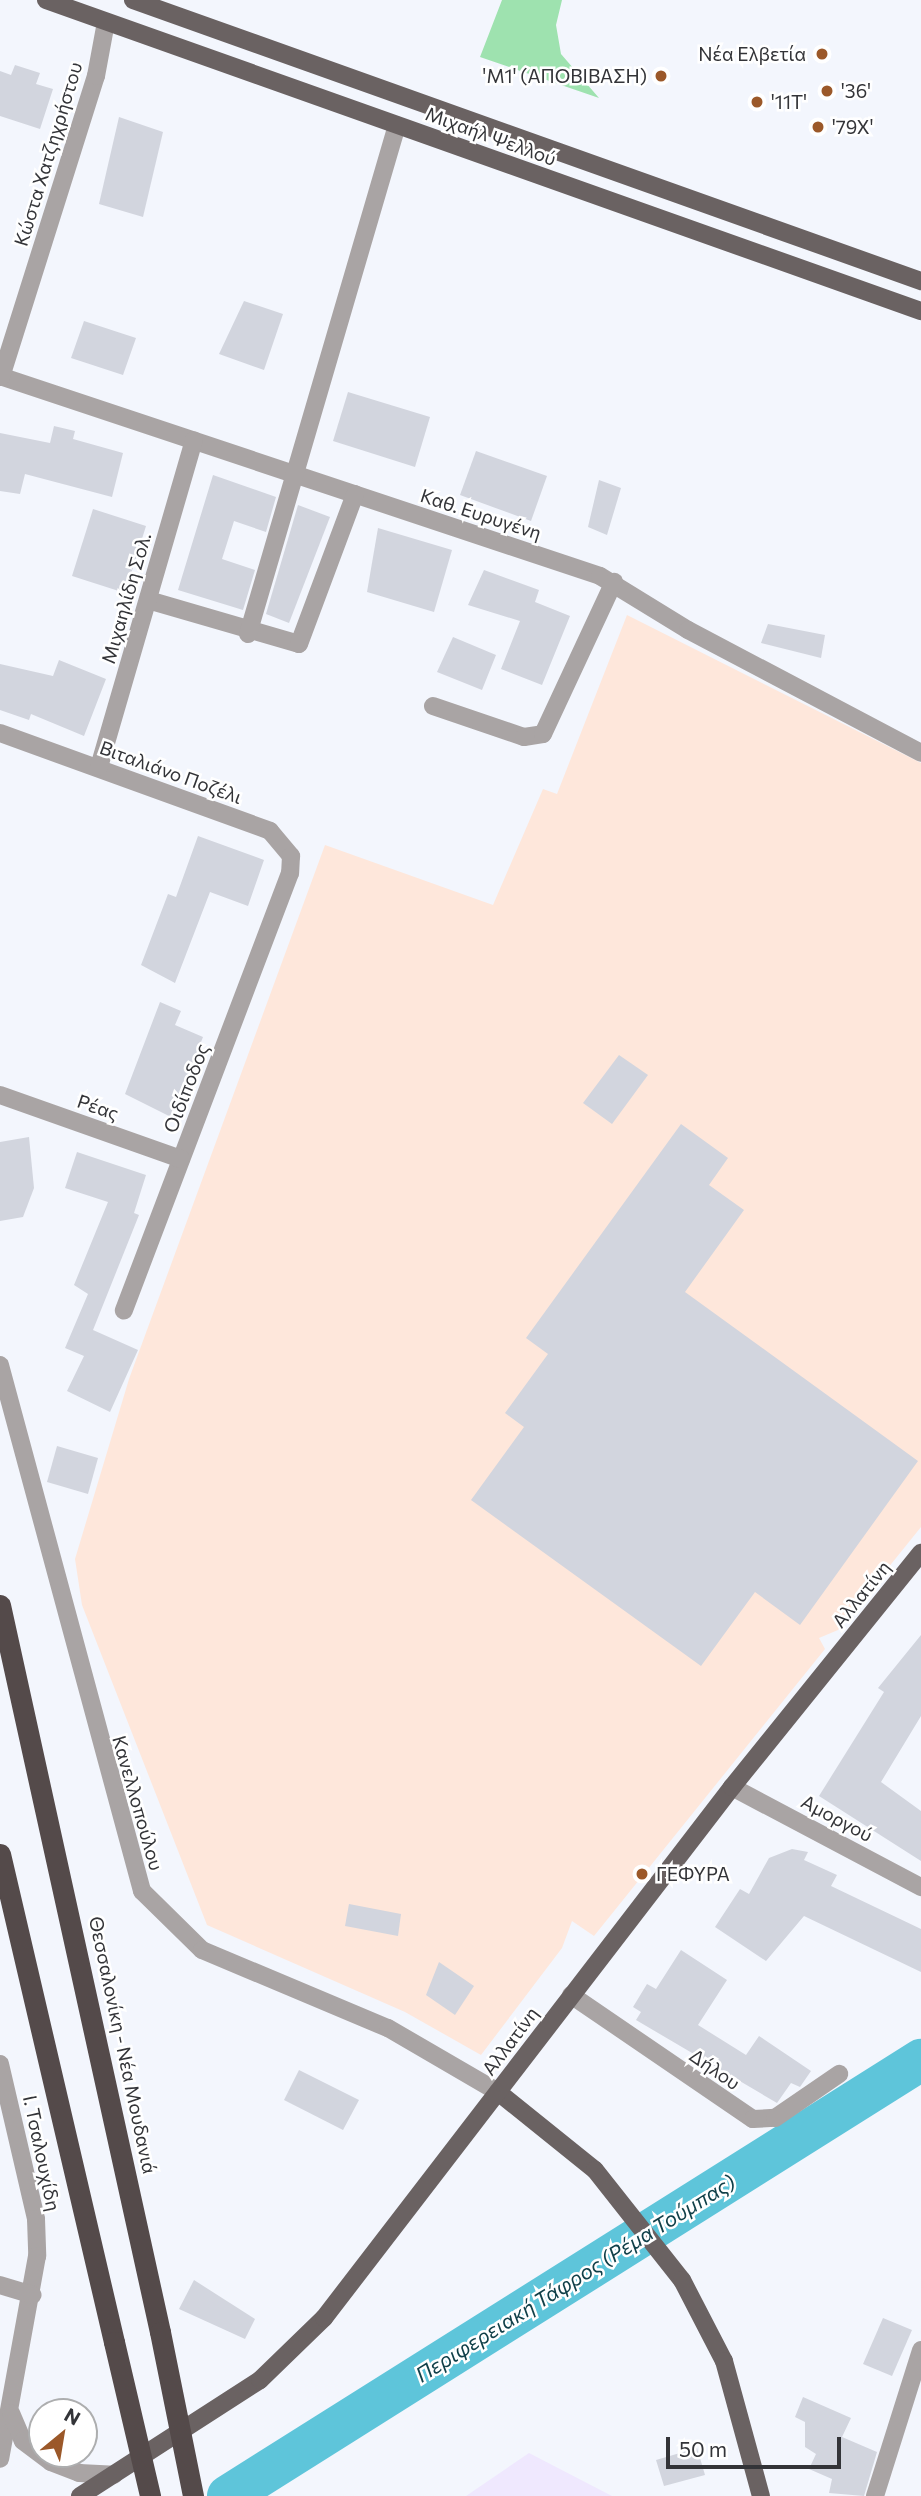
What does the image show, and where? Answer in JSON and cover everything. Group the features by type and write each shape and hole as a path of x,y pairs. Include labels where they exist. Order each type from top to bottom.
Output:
{"highway":[{"name":"Θεσσαλονίκη - Νέα Μουδανιά","path":"0,1605 100,2037 193,2496"},
{"path":"0,1854 150,2496"}],"main road":[{"name":"Μιχαήλ Ψελλού","path":"46,0 921,311"},
{"name":"Μιχαήλ Ψελλού","path":"133,0 921,281"},
{"name":"Αλλατίνη","path":"80,2496 260,2380 310,2334 733,1787 921,1553"},
{"path":"498,2092 574,2151 629,2208 682,2280 724,2361 761,2496"}],"street":[{"name":"Κώστα Χατζηχρήστου","path":"1,376 96,76 106,22"},
{"path":"248,634 397,125"},
{"name":"Καθ. Ευρυγένη","path":"1,376 614,582 688,630 921,753"},
{"name":"Μιχαηλίδη Σολ.","path":"99,767 194,441"},
{"path":"148,600 292,646 304,640 355,494"},
{"path":"433,706 531,739 543,734 614,582"},
{"name":"Βιταλιάνο Ποζέλι","path":"0,733 99,767 278,835 291,856 287,881"},
{"name":"Οιδίποδος","path":"124,1311 287,881"},
{"name":"Ρέας","path":"0,1095 181,1159"},
{"name":"Κανελλοπούλου","path":"0,1365 142,1891 202,1950 388,2028 498,2092"},
{"name":"Αμοργού","path":"733,1787 921,1887"},
{"name":"Δήλου","path":"571,1995 753,2119 775,2118 839,2074"},
{"name":"Ι. Τσαλουχίδη","path":"0,2064 36,2219 33,2295 0,2459"},
{"path":"0,2286 33,2295"},
{"path":"875,2496 921,2350"},
{"path":"12,2403 15,2430 36,2453 79,2473 114,2474"}],"shaded area":[{"path":"627,615 921,763 921,1527 838,1630 819,1638 825,1649 594,1936 572,1921 562,1948 481,2055 405,2012 207,1925 82,1605 75,1559 129,1379 325,845 493,905 543,789 557,794"},
{"path":"529,2453 612,2496 466,2496"}],"green space":[{"path":"502,0 562,0 556,25 561,54 599,98 480,57"}],"building":[{"path":"15,65 40,73 36,84 53,89 40,129 0,116 0,71 11,75"},
{"path":"119,117 163,132 143,217 99,204"},
{"path":"244,301 283,314 264,370 219,354"},
{"path":"84,321 136,338 123,375 71,358"},
{"path":"348,392 430,417 415,467 333,441"},
{"path":"54,426 75,431 73,439 123,453 112,497 25,474 20,494 0,491 0,433 50,443"},
{"path":"476,451 547,476 531,521 460,495"},
{"path":"213,475 276,497 266,532 234,521 222,559 255,570 243,610 178,590"},
{"path":"599,480 621,488 607,535 588,527"},
{"path":"298,505 330,517 289,623 266,614"},
{"path":"93,509 146,526 125,593 72,576"},
{"path":"378,528 452,550 434,612 367,592"},
{"path":"484,570 539,590 535,602 570,616 542,685 501,669 520,621 468,605"},
{"path":"768,624 825,635 821,658 761,643"},
{"path":"453,637 496,655 482,690 437,672"},
{"path":"59,660 106,679 84,736 31,714 29,720 0,710 0,664 53,676"},
{"path":"198,836 264,860 248,906 210,892 175,983 141,965 168,894 176,897"},
{"path":"160,1002 181,1011 175,1025 203,1037 171,1117 125,1094"},
{"path":"619,1055 648,1075 612,1124 583,1103"},
{"path":"681,1124 728,1158 709,1185 744,1210 685,1292 918,1461 800,1625 755,1592 701,1666 471,1500 524,1427 505,1413 548,1354 526,1338"},
{"path":"29,1137 34,1188 23,1217 0,1221 0,1142"},
{"path":"77,1152 146,1175 134,1213 139,1215 93,1330 138,1350 110,1412 67,1391 84,1356 65,1348 88,1294 74,1285 108,1202 65,1188"},
{"path":"57,1446 98,1458 88,1494 47,1482"},
{"path":"921,1635 921,1716 881,1782 921,1811 921,1861 819,1796 884,1692 878,1688"},
{"path":"792,1849 808,1852 804,1860 837,1875 831,1886 921,1929 921,1972 804,1916 766,1961 715,1927 740,1889 749,1894 769,1858"},
{"path":"349,1904 401,1914 398,1936 345,1926"},
{"path":"681,1950 727,1980 698,2025 746,2055 759,2036 811,2071 800,2087 791,2083 777,2103 636,2020 641,2012 633,2007 647,1984 656,1989"},
{"path":"439,1962 474,1986 455,2015 426,1995"},
{"path":"299,2070 359,2100 343,2130 284,2100"},
{"path":"194,2280 255,2319 245,2339 179,2309"},
{"path":"883,2318 912,2330 892,2376 863,2364"},
{"path":"803,2397 851,2418 842,2437 877,2452 864,2496 829,2493 832,2479 809,2469 816,2454 805,2447 805,2422 795,2417"},
{"path":"697,2448 705,2475 664,2486 656,2460"}],"waterway":[{"name":"Περιφερειακή Τάφρος (Ρέμα Τούμπας)","path":"228,2496 921,2060"}],"place":[{"name":"Νέα Ελβετία","path":"822,54"},
{"name":"'Μ1' (ΑΠΟΒΙΒΑΣΗ)","path":"661,76"},
{"name":"'36'","path":"827,91"},
{"name":"'11Τ'","path":"757,102"},
{"name":"'79Χ'","path":"818,127"},
{"name":"ΓΕΦΥΡΑ","path":"642,1874"}]}
